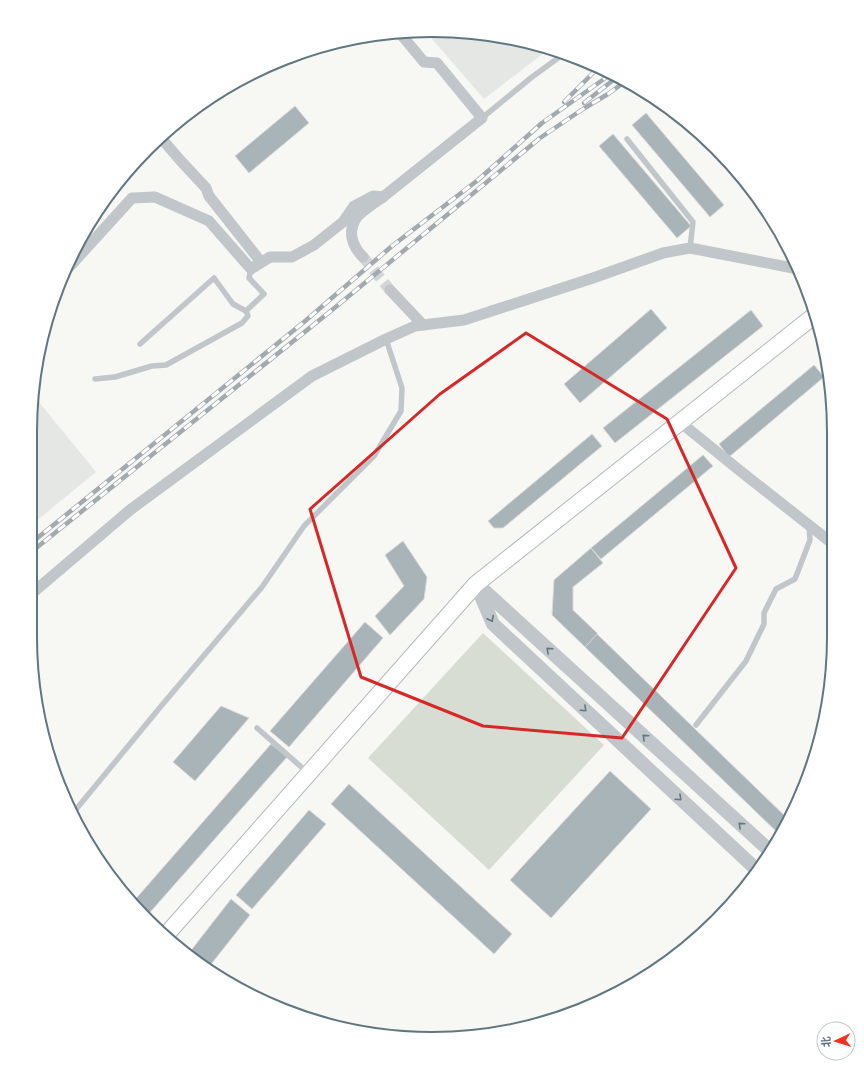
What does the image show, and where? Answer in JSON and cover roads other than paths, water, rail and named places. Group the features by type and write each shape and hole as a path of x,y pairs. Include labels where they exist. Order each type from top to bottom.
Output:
{"main road":[{"path":"169,931 476,584 810,319"}],"street":[{"path":"363,257 356,251 351,233 353,224 358,216 482,118 437,63 424,62 405,38"},
{"path":"165,142 206,188 210,196 261,262"},
{"path":"78,258 132,198 154,196 209,220 251,269 270,257 292,256 314,245 343,222 354,206 373,196 383,197"},
{"path":"37,590 130,510 312,376 415,326 464,320 593,278 663,253 690,248 791,269"},
{"path":"390,290 423,325"},
{"path":"680,422 827,539"},
{"path":"476,584 766,847"},
{"path":"476,584 492,624 753,866"}],"lane":[{"path":"482,118 532,77 559,58"},
{"path":"627,139 693,222 690,248"},
{"path":"246,311 264,294 249,278 251,269"},
{"path":"95,379 115,377 152,366 166,365 242,323 248,316 246,311 233,304 214,278 140,344"},
{"path":"77,809 162,705 262,587 304,526 374,456 401,410 402,388 386,339"},
{"path":"696,725 746,661 764,624 764,613 776,589 795,579 810,540 808,524"},
{"path":"257,728 308,774"}],"tunnel":[{"path":"363,257 390,290"}],"railway":[{"path":"564,102 594,72"},
{"path":"37,538 304,322 392,246 478,180 542,123 606,78"},
{"path":"584,103 612,81"},
{"path":"37,547 332,310 540,138 620,85"}]}
